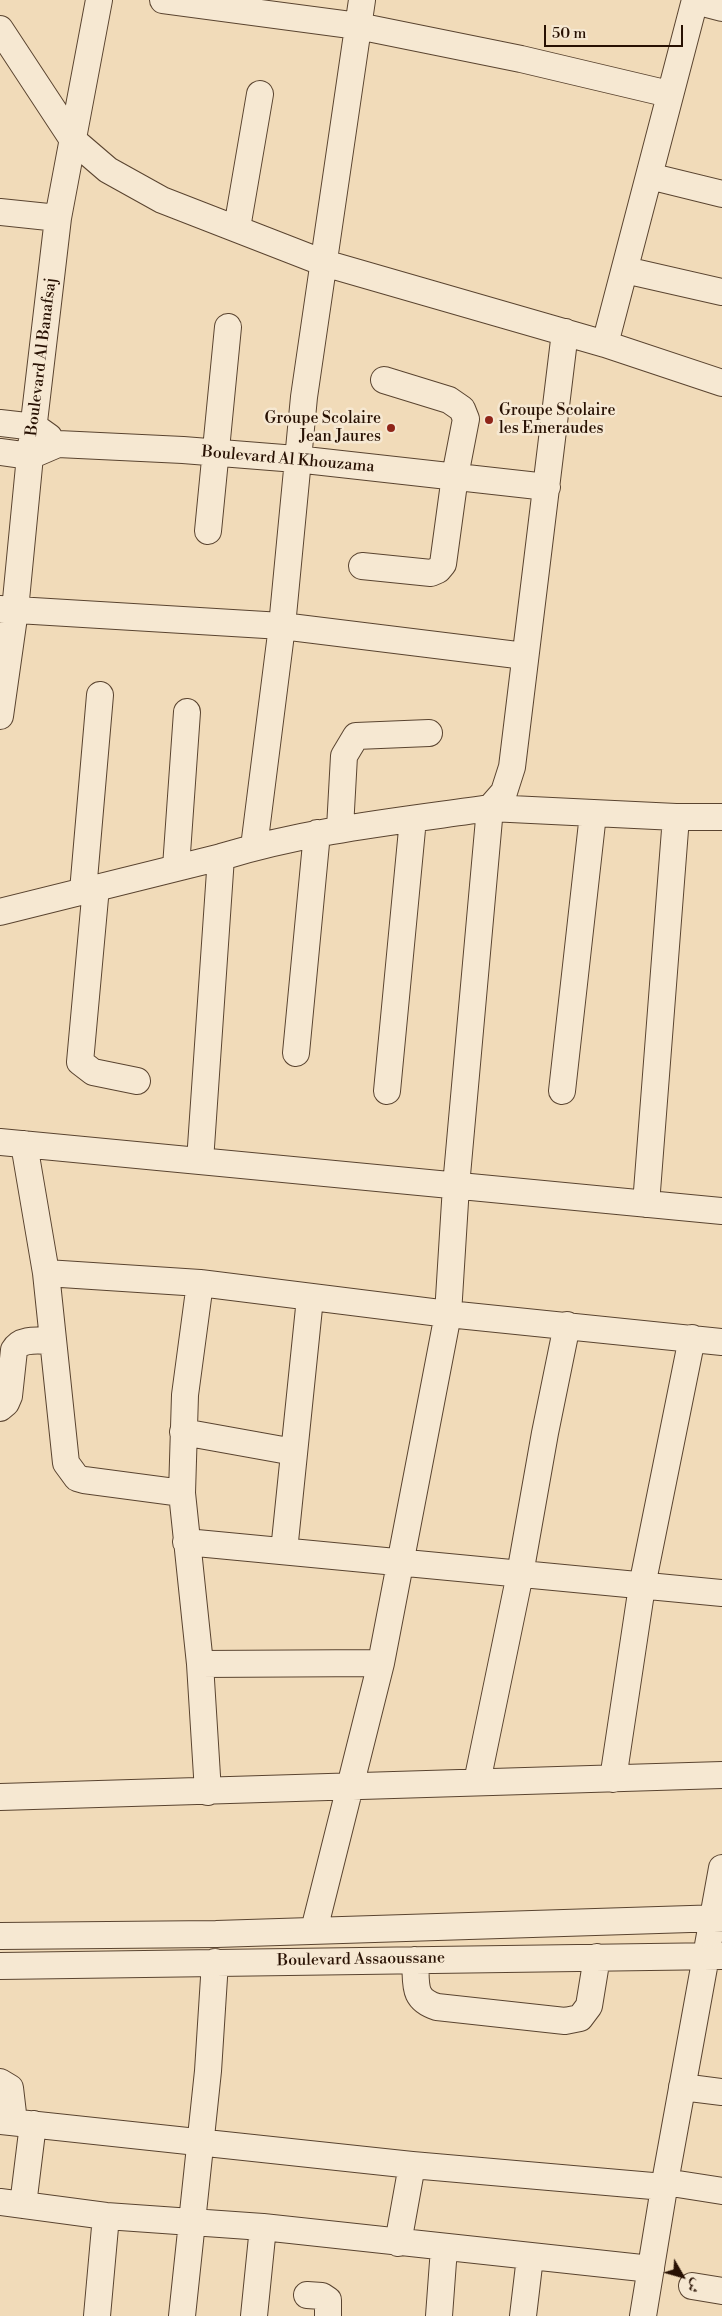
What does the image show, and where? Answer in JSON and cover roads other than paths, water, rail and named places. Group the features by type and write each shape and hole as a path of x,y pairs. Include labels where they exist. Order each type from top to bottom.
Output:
{"street":[{"name":"Boulevard Al Banafsaj","path":"1,699 8,609 35,427 58,218 99,0"},
{"path":"163,0 358,26 521,59 669,94"},
{"path":"254,847 282,626 296,459 362,0"},
{"path":"605,344 695,0 722,8"},
{"path":"0,29 73,140 108,170 162,200 324,262 605,344 722,383"},
{"path":"237,228 260,94"},
{"path":"649,176 722,194"},
{"path":"0,212 58,218"},
{"path":"625,270 722,292"},
{"path":"208,530 214,452 228,327"},
{"path":"314,1930 381,1663 402,1562 448,1314 456,1186 490,808 504,792 512,767 565,332"},
{"path":"362,566 431,573 438,570 443,564 455,476 466,419 462,409 449,400 384,380"},
{"path":"0,423 35,427 58,444"},
{"path":"0,452 30,456 58,444"},
{"name":"Boulevard Al Khouzama","path":"58,444 214,452 296,459 547,487"},
{"path":"8,609 282,626 525,656"},
{"path":"100,695 80,1062 100,1075 137,1081"},
{"path":"176,867 188,712"},
{"path":"296,1054 328,831 344,756 356,736 429,733"},
{"path":"0,912 221,857 254,847 328,831 490,808 594,814 722,817"},
{"path":"562,1091 594,814"},
{"path":"646,1204 676,817"},
{"path":"387,1091 413,819"},
{"path":"200,1161 221,857"},
{"path":"182,1493 84,1480 77,1478 70,1471 66,1463 46,1273 12,1143 722,1211"},
{"path":"46,1273 200,1283 448,1314 722,1342"},
{"path":"200,1283 191,1343 183,1432 182,1493 200,1664 208,1792"},
{"path":"284,1551 310,1298"},
{"path":"477,1782 520,1574 545,1433 567,1325"},
{"path":"613,1779 642,1586 692,1338"},
{"path":"0,1408 6,1403 9,1396 14,1350 17,1344 22,1342 53,1341"},
{"path":"183,1432 294,1452"},
{"path":"186,1542 722,1593"},
{"path":"200,1664 381,1663"},
{"path":"0,1797 722,1775"},
{"path":"644,2316 664,2185 682,2087 714,1956 722,1868"},
{"name":"Boulevard Assaoussane","path":"0,1936 216,1934 717,1919"},
{"name":"Boulevard Assaoussane","path":"0,1966 714,1956"},
{"path":"415,1960 418,1994 425,2003 437,2007 565,2021 580,2018 589,2006 597,1957"},
{"path":"182,2316 214,2007 215,1962"},
{"path":"0,2082 10,2088 15,2122 11,2203 106,2216 263,2227 651,2269"},
{"path":"682,2087 722,2092"},
{"path":"15,2122 412,2165 722,2191"},
{"path":"398,2243 412,2165"},
{"path":"97,2316 106,2216"},
{"path":"254,2316 263,2227"},
{"path":"439,2316 444,2248"},
{"path":"523,2316 530,2257"},
{"path":"692,2286 722,2291"},
{"path":"307,2295 322,2296 328,2300 328,2316"}],"place":[{"name":"Groupe Scolaire les Emeraudes","path":"489,420"},
{"name":"Groupe Scolaire Jean Jaures","path":"391,428"}]}
